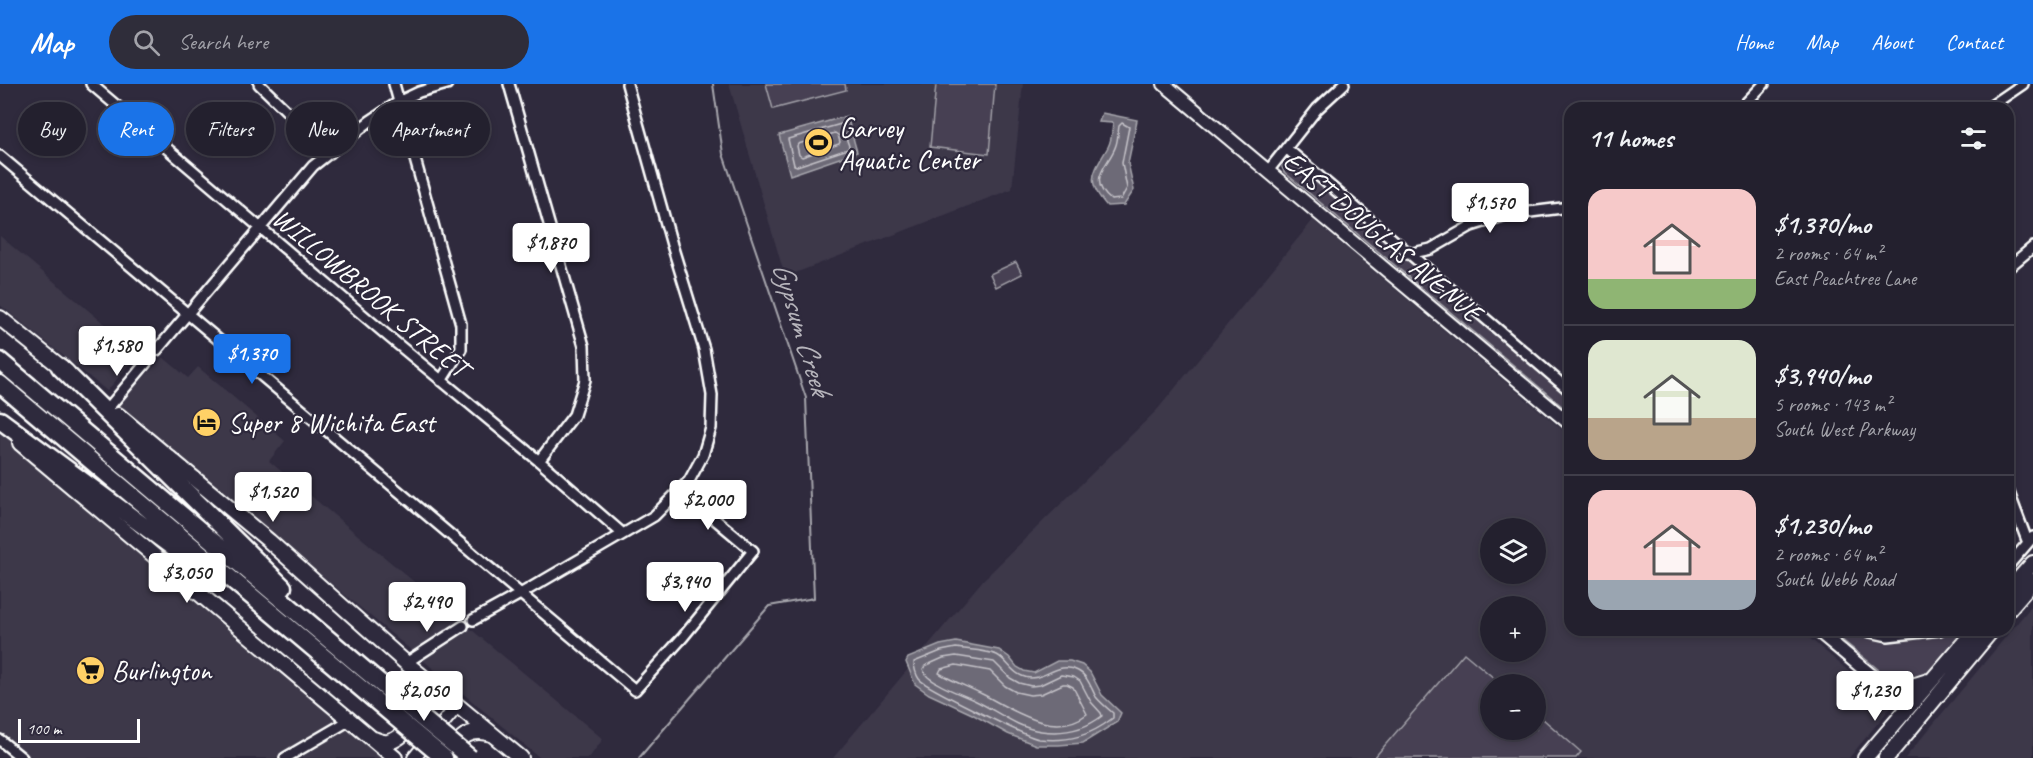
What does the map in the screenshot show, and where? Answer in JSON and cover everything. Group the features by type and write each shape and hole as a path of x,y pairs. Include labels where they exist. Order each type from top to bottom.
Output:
{"highway":[{"path":"0,361 376,678"},
{"path":"60,367 376,678 398,713 434,758"},
{"path":"0,384 374,700 470,758"},
{"path":"0,420 336,668"},
{"path":"398,713 443,758"}],"main road":[{"path":"0,318 269,541 406,663 521,758"},
{"path":"0,426 395,758"},
{"path":"2014,584 2033,563"},
{"path":"2014,603 2033,581"},
{"path":"1865,758 1970,636"},
{"path":"1886,758 1987,636"},
{"path":"369,736 382,742 397,739 421,713 430,695 419,673"},
{"path":"1884,686 1912,687 1932,679"},
{"path":"1908,706 1923,708 1930,705"},
{"path":"1905,734 1910,712 1908,706"},
{"path":"443,758 467,734 483,732 493,735"}],"street":[{"name":"WILLOWBROOK STREET","path":"91,84 623,534"},
{"path":"259,84 286,110"},
{"path":"394,84 461,324 461,349 441,381"},
{"path":"358,130 400,101 418,92 447,84"},
{"path":"509,84 584,346 585,381 574,415 539,461"},
{"path":"472,620 654,516 689,481 703,455 711,428 712,395 704,349 627,84"},
{"name":"EAST DOUGLAS AVENUE","path":"1164,84 1564,419"},
{"path":"1268,171 1317,109 1344,84"},
{"path":"1747,102 1764,84"},
{"path":"1997,102 2024,84"},
{"path":"1286,148 1564,386"},
{"path":"0,156 636,690 683,637 753,551 681,491"},
{"path":"158,350 313,166 326,156"},
{"path":"1408,254 1431,249 1472,226 1506,215 1564,208"},
{"path":"2014,263 2033,247"},
{"path":"109,407 146,363"},
{"path":"2014,503 2031,540 2014,559"},
{"path":"406,663 463,626"},
{"path":"1824,636 1908,706"},
{"path":"414,758 458,705"},
{"path":"285,758 350,720"},
{"path":"0,740 22,758"}],"shaded area":[{"path":"729,84 1023,84 1012,189 785,277"},
{"path":"766,84 845,84 846,90 773,109"},
{"path":"936,84 995,84 989,154 930,147"},
{"path":"1289,160 1300,167 1564,390 1564,408 1284,172 1282,167"},
{"path":"1313,220 1564,431 1564,636 1807,636 1891,707 1849,758 833,758 983,580 1157,410"},
{"path":"0,236 139,353 107,391 0,305"},
{"path":"1016,262 1022,274 996,287 990,274"},
{"path":"163,357 188,378 198,367 285,441 269,461 603,739 589,758 540,758 118,405"},
{"path":"0,432 389,758 23,758 0,739"},
{"path":"2033,604 2033,758 1905,758 2006,636 2014,636 2014,627"},
{"path":"1837,636 1878,636 1890,639 1963,636 1919,682 1895,683"},
{"path":"1464,653 1489,674 1480,674 1480,740 1546,740 1546,722 1581,752 1576,758 1374,758"}],"water":[{"path":"1102,113 1137,120 1128,163 1134,190 1124,205 1107,206 1095,189 1095,170 1109,144 1113,123 1099,122"},
{"name":"Garvey Aquatic Center","path":"847,116 857,152 790,175 779,135"},
{"path":"956,642 999,650 1017,667 1034,673 1057,661 1070,661 1082,665 1090,672 1102,695 1121,713 1117,722 1083,743 1036,745 1008,734 929,694 915,684 906,662 908,658 940,645"}],"waterway":[{"name":"Gypsum Creek","path":"639,758 769,606 814,598 806,398 723,154 713,84"}],"place":[{"name":"Garvey Aquatic Center","path":"818,143"},
{"name":"Super 8 Wichita East","path":"207,422"},
{"name":"Burlington","path":"91,670"}]}
